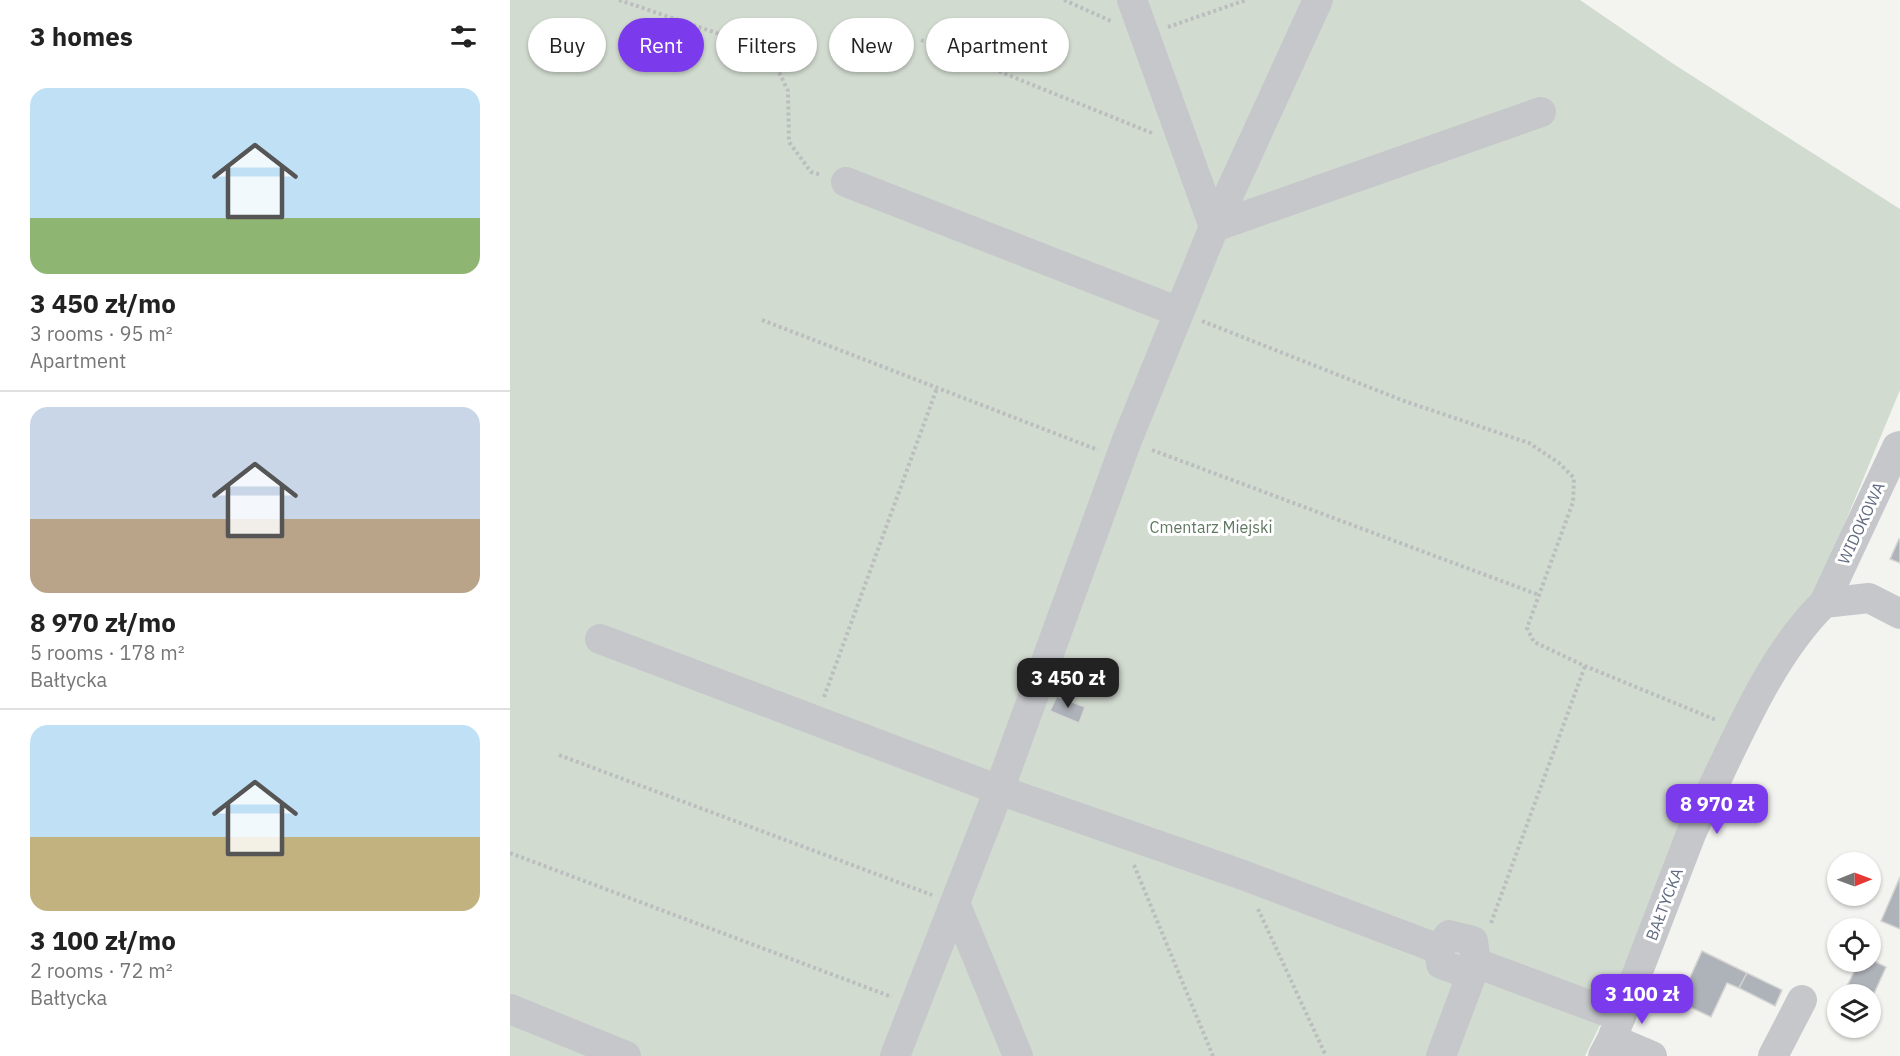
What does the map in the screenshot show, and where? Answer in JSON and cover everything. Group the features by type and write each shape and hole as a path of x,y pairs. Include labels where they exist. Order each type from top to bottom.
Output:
{"street":[{"path":"1132,0 1143,36 1214,227"},
{"path":"895,1056 999,790 1124,450 1179,312 1214,227 1318,0"},
{"path":"1214,227 1541,112"},
{"path":"846,182 1179,312"},
{"name":"WIDOKOWA","path":"1824,603 1897,447 1900,446"},
{"path":"1824,603 1869,598 1900,614"},
{"name":"BAŁTYCKA","path":"1612,1037 1691,834 1768,678 1810,616 1824,603"},
{"path":"600,639 999,790 1243,875 1439,949 1441,964 1460,971 1476,963"},
{"path":"955,903 1018,1056"},
{"path":"1476,963 1612,1037 1652,1056"},
{"path":"1445,1055 1476,963"},
{"path":"1773,1056 1802,1000"},
{"path":"510,1009 626,1056"}],"path":[{"path":"619,0 754,46 775,64 788,91 789,142 811,172 846,182"},
{"path":"1064,0 1143,36 1246,0"},
{"path":"921,40 1183,145"},
{"path":"1179,312 1404,401 1529,442 1558,463 1574,478 1573,502 1527,628 1534,642 1585,666 1742,730"},
{"path":"762,320 937,388 1124,450 1539,595"},
{"path":"816,721 937,388"},
{"path":"1476,963 1585,666"},
{"path":"559,755 955,903"},
{"path":"1120,832 1213,1056"},
{"path":"510,853 915,1005"},
{"path":"1243,875 1326,1056"}],"green space":[{"name":"Cmentarz Miejski","path":"510,0 1580,0 1672,63 1900,209 1900,390 1801,629 1665,891 1585,1056 510,1056"}],"building":[{"path":"1900,540 1900,563 1890,559"},
{"path":"1057,696 1085,707 1079,723 1050,711"},
{"path":"1900,877 1900,929 1881,921"},
{"path":"1702,951 1747,973 1739,988 1727,983 1711,1017 1679,1002"},
{"path":"1881,964 1886,967 1878,984 1848,984 1854,972 1881,972"},
{"path":"1747,973 1782,990 1775,1006 1739,988"}]}
